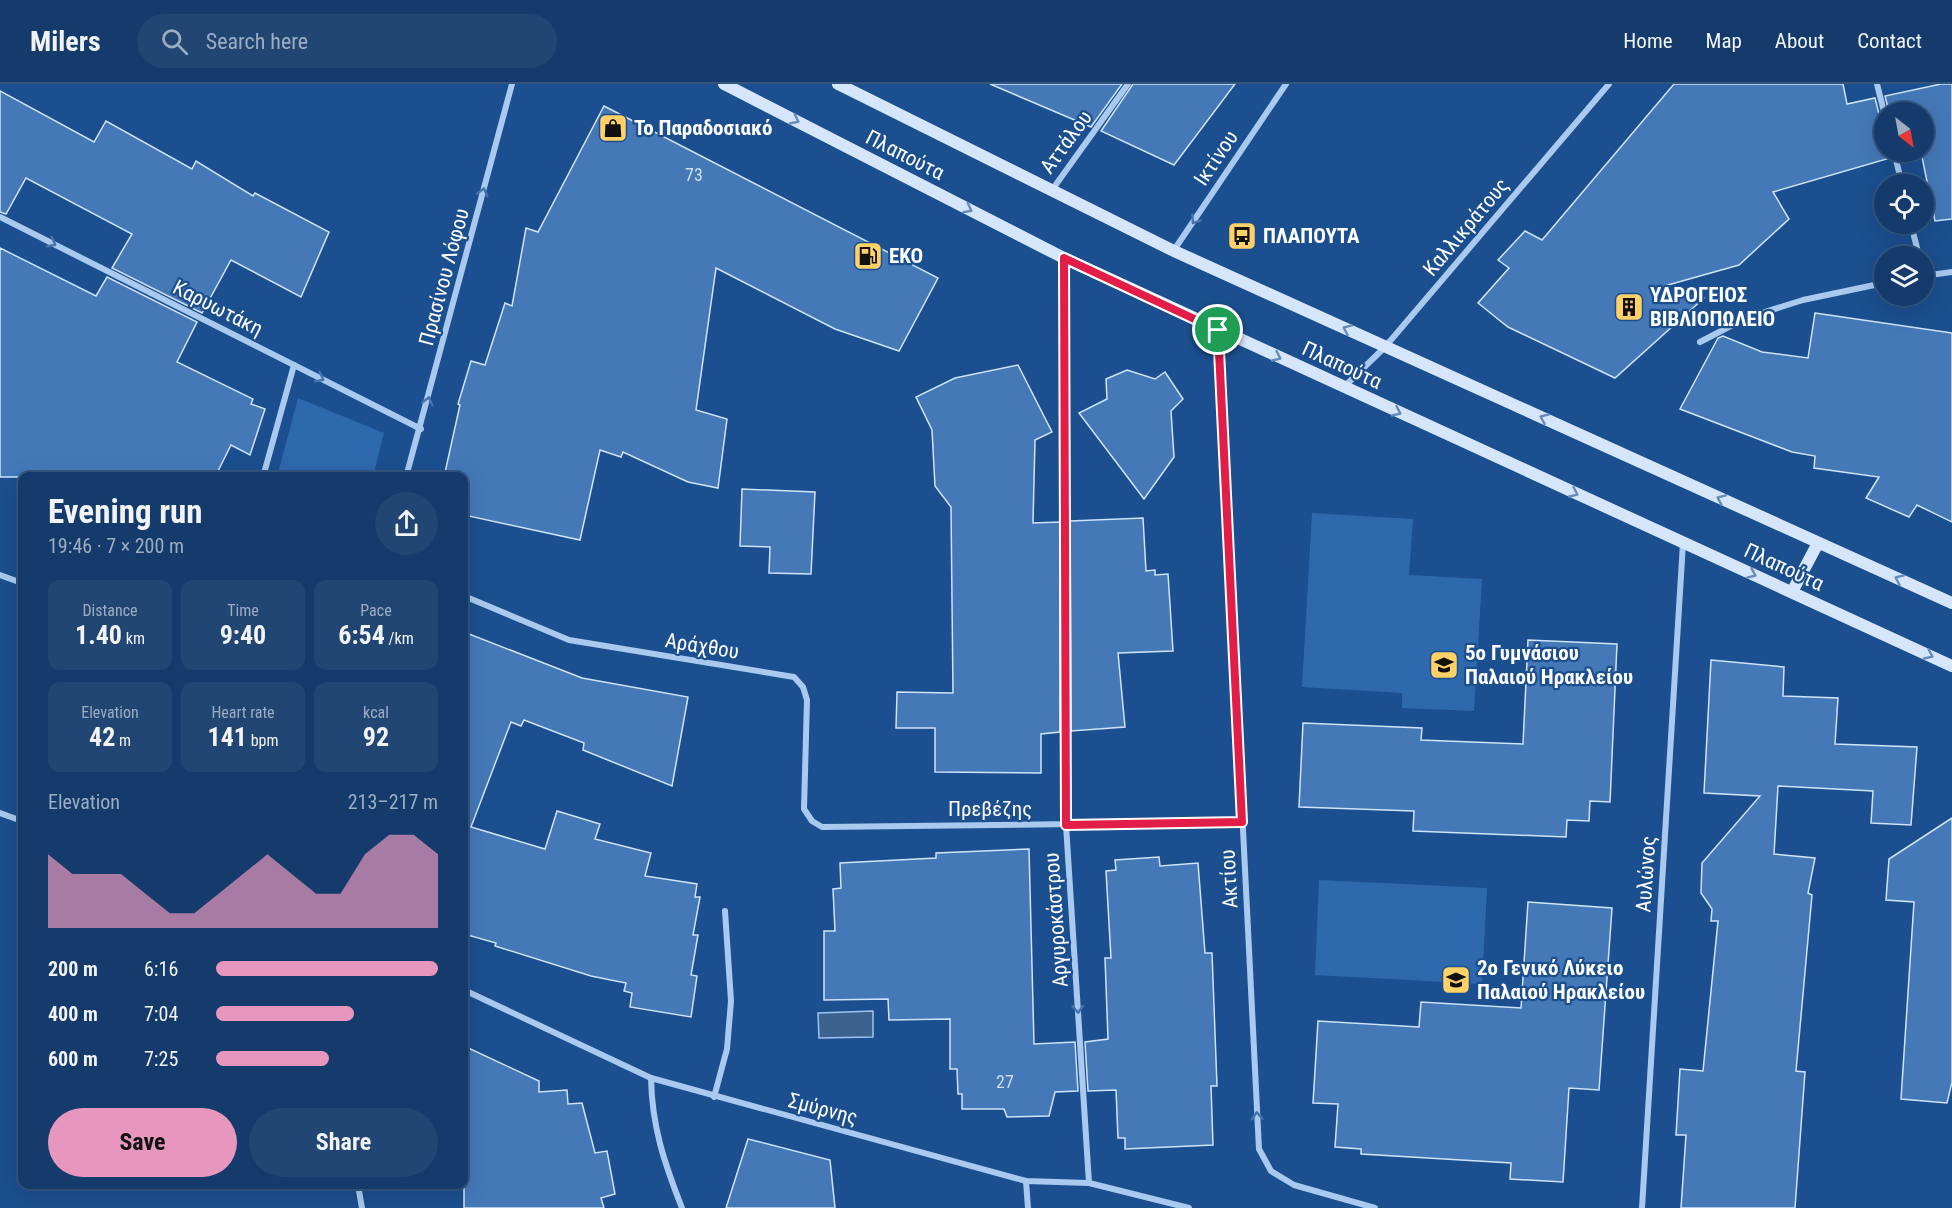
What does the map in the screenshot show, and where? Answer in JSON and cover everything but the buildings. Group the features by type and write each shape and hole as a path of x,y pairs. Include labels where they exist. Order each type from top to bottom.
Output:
{"main road":[{"name":"Πλαπούτα","path":"724,84 1064,258 1952,666"},
{"name":"Πλαπούτα","path":"837,84 1174,251 1952,603"},
{"path":"1792,592 1818,543"}],"street":[{"name":"Πρασίνου Λόφου","path":"408,472 512,84"},
{"name":"Αττάλου","path":"1053,190 1128,84"},
{"name":"Ικτίνου","path":"1174,251 1286,84"},
{"name":"Καλλικράτους","path":"1344,387 1385,346 1609,84"},
{"path":"1877,84 1882,102"},
{"name":"Καρυωτάκη","path":"0,217 421,429"},
{"name":"Αργυροκάστρου","path":"1064,258 1066,825 1089,1183"},
{"path":"1934,273 1952,272"},
{"path":"1700,342 1746,318 1803,300 1874,285"},
{"name":"Ακτίου","path":"1218,330 1259,1149 1271,1171 1294,1185 1375,1208"},
{"path":"264,472 294,365"},
{"name":"Αυλώνος","path":"1642,1208 1683,543"},
{"path":"0,575 18,582"},
{"name":"Αράχθου","path":"468,598 569,640 794,677 803,687 807,700 804,809 812,821"},
{"path":"0,813 18,820"},
{"name":"Πρεβέζης","path":"812,821 822,826 1242,822"},
{"path":"714,1097 727,1049 731,1001 725,911"},
{"name":"Σμύρνης","path":"468,992 651,1078 714,1097 1026,1181 1089,1183 1189,1208"},
{"path":"651,1078 651,1113 661,1155 682,1208"},
{"path":"1026,1181 1028,1208"},
{"path":"359,1189 362,1208"}],"shaded area":[{"path":"298,398 384,433 374,472 278,472"},
{"path":"1312,513 1413,519 1409,575 1482,579 1474,711 1402,708 1402,693 1302,687"},
{"path":"1319,880 1487,888 1482,984 1315,975"},
{"path":"873,1011 873,1037 819,1038 818,1013"}],"place":[{"name":"Το Παραδοσιακό","path":"613,128"},
{"name":"ΠΛΑΠΟΥΤΑ","path":"1242,236"},
{"name":"EKO","path":"868,256"},
{"name":"ΥΔΡΟΓΕΙΟΣ ΒΙΒΛΙΟΠΩΛΕΙΟ","path":"1629,307"},
{"name":"5ο Γυμνάσιου Παλαιού Ηρακλείου","path":"1444,665"},
{"name":"2ο Γενικό Λύκειο Παλαιού Ηρακλείου","path":"1456,980"}],"route":[{"path":"1064,258 1218,330 1242,822 1066,825 1064,258"}]}
